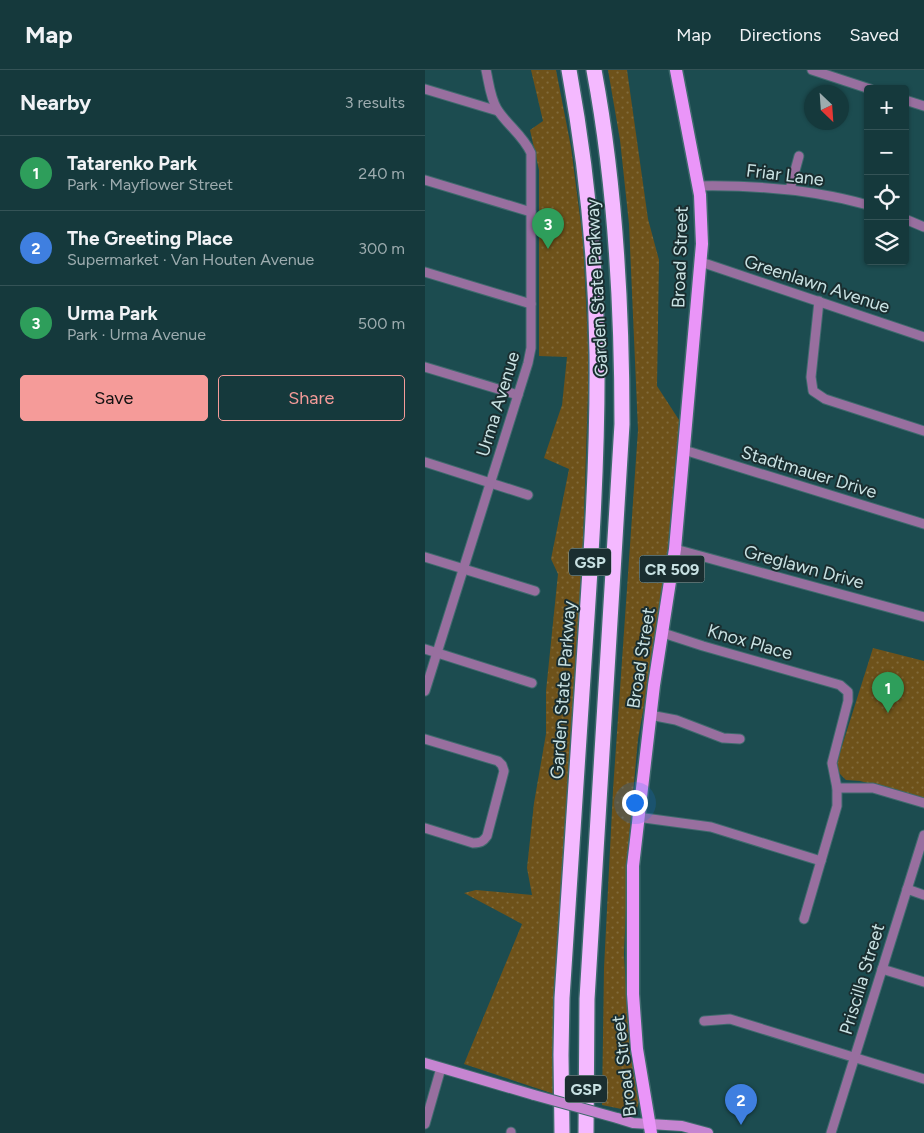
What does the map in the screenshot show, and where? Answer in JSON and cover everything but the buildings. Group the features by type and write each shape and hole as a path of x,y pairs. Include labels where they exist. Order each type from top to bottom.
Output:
{"highway":[{"name":"Garden State Parkway","path":"562,1133 562,998 593,529 597,429 597,352 593,256 586,178 569,70"},
{"name":"Garden State Parkway","path":"586,1133 587,999 622,424 622,340 615,227 594,70"}],"main road":[{"name":"Broad Street","path":"650,1128 637,1048 633,994 632,886 637,817 675,549 701,262 701,214 698,186 676,70"},
{"path":"425,1063 650,1128 682,1126 708,1133"}],"street":[{"name":"Urma Avenue","path":"425,691 491,483 531,348 531,153 525,141 499,111 491,97 487,70"},
{"path":"812,70 864,87"},
{"path":"425,89 499,111"},
{"path":"909,101 924,106"},
{"path":"790,189 799,156"},
{"path":"425,180 531,212"},
{"name":"Friar Lane","path":"698,186 740,185 790,189 864,204"},
{"path":"908,220 924,226"},
{"name":"Greenlawn Avenue","path":"701,262 924,337"},
{"path":"425,272 531,304"},
{"path":"819,301 811,377 813,391 825,399 924,431"},
{"path":"425,367 518,395"},
{"name":"Stadtmauer Drive","path":"684,450 924,524"},
{"path":"425,462 528,495"},
{"name":"Greglawn Drive","path":"675,549 924,617"},
{"path":"425,556 535,591"},
{"name":"Knox Place","path":"663,633 844,687 849,696 833,756 832,771 837,788 837,806 803,919"},
{"path":"425,648 532,683"},
{"path":"651,714 676,720 723,738 740,739"},
{"path":"425,739 501,762 504,771 490,827 484,841 473,843 425,828"},
{"path":"837,788 873,788 924,803"},
{"path":"637,817 711,827 821,861"},
{"name":"Priscilla Street","path":"831,1133 924,835"},
{"path":"907,889 924,895"},
{"path":"882,970 924,982"},
{"path":"705,1021 730,1019 924,1079"},
{"path":"425,1124 441,1068"}],"shaded area":[{"path":"531,70 556,70 571,147 583,240 589,364 582,573 567,788 558,987 557,1095 464,1064 522,924 464,893 476,890 532,895 527,868 534,803 546,734 546,691 558,574 551,559 569,469 544,458 562,405 567,357 539,356 539,170 530,130 543,121"},
{"path":"608,70 627,70 648,219 659,260 657,386 681,423 674,514 662,605 638,739 629,838 624,954 628,1023 640,1098 636,1112 602,1105 604,968 613,790 638,430 629,224 620,140"},
{"path":"873,648 924,661 924,798 860,781 846,780 840,774 836,765"}],"place":[{"name":"Urma Park","path":"548,249"},
{"name":"Tatarenko Park","path":"888,713"},
{"name":"The Greeting Place","path":"741,1125"}]}
